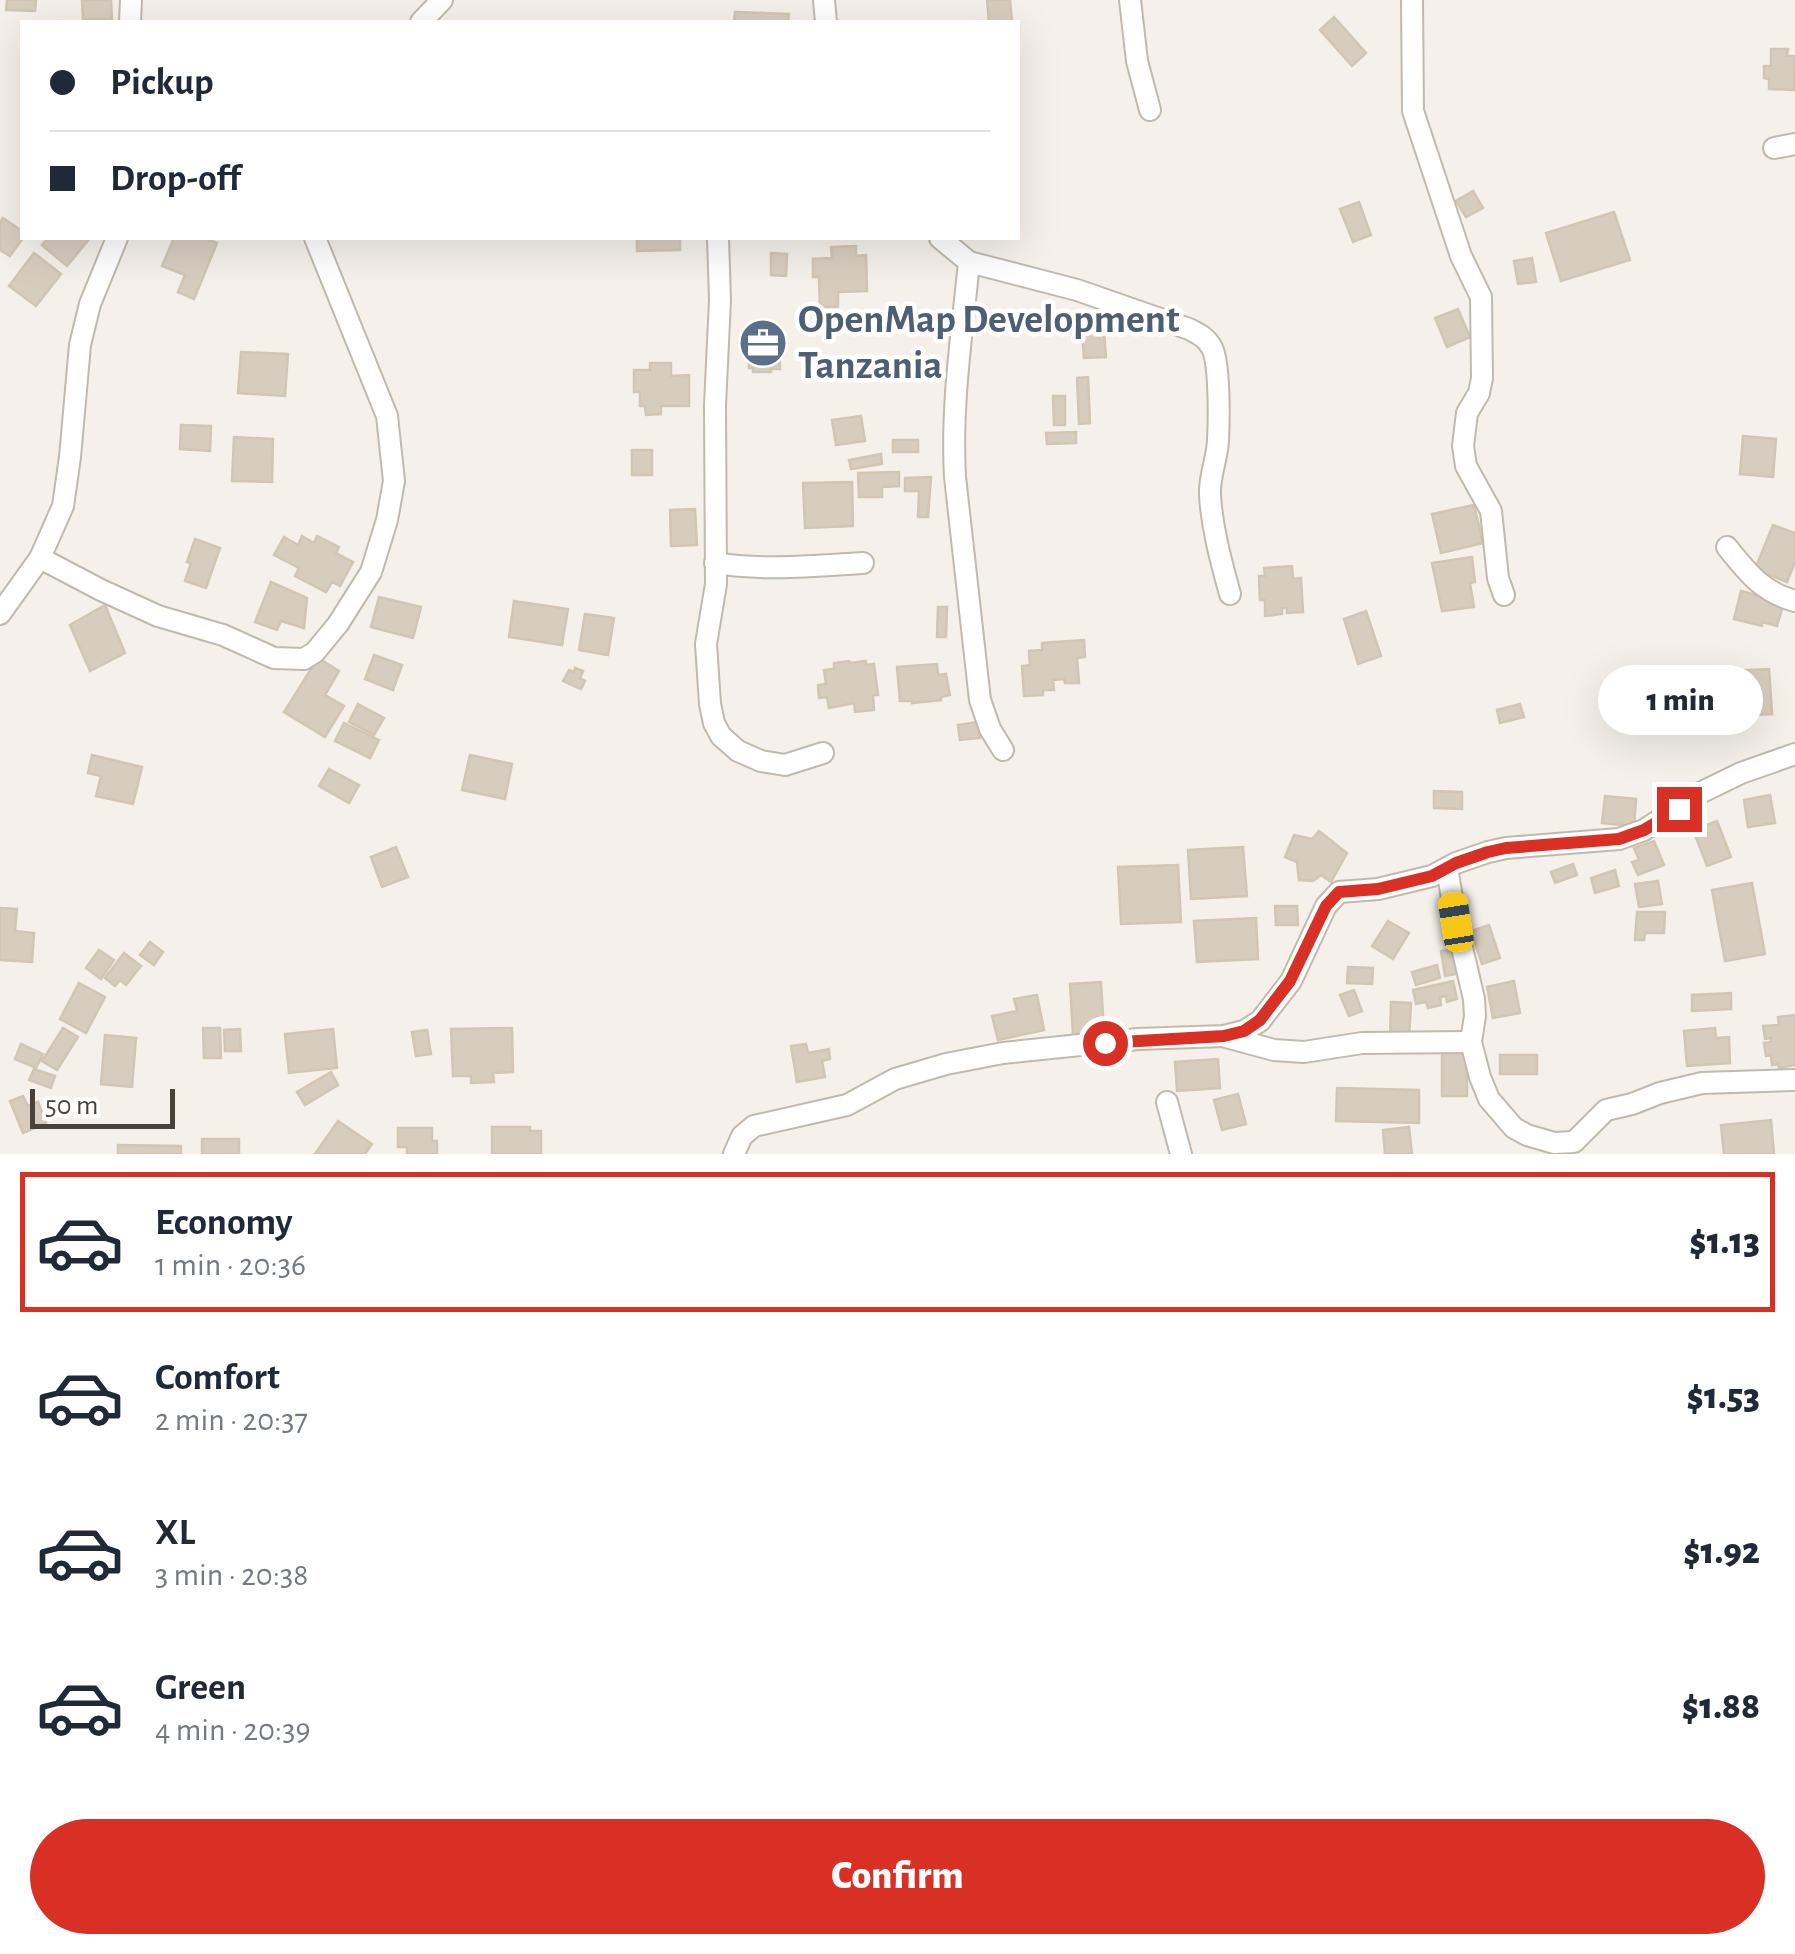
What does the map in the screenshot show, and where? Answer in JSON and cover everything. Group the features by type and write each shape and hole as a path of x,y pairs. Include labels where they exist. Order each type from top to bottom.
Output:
{"street":[{"path":"423,20 442,0"},
{"path":"1130,0 1136,61 1150,110"},
{"path":"1412,0 1413,110 1461,256 1481,298 1482,378 1479,393 1467,413 1463,446 1466,466 1491,511 1498,578 1504,595"},
{"path":"0,614 40,558 63,506 80,345 90,304 117,240"},
{"path":"40,558 158,616 223,635 274,658 304,659 314,652 338,624 371,572 394,481 387,416 317,240"},
{"path":"718,240 716,584 706,644 710,704 721,736 738,751 761,761 785,765 823,753"},
{"path":"942,240 969,262 1077,290 1188,329 1210,344 1215,356 1218,442 1210,502 1230,594"},
{"path":"969,262 956,372 956,477 980,700 990,730 1003,750"},
{"path":"1727,547 1749,574 1774,595 1795,601"},
{"path":"715,563 750,568 862,564"},
{"path":"734,1154 742,1136 754,1126 847,1105 895,1078 946,1064 1003,1053 1138,1039 1224,1036 1244,1031 1260,1020 1290,981 1326,906 1339,892 1432,876 1506,848 1619,839 1644,830 1728,779 1795,754"},
{"path":"1447,868 1474,1000 1476,1016 1471,1042 1480,1077 1489,1100 1514,1128 1554,1144 1574,1142 1606,1110 1660,1093 1702,1083 1795,1080"},
{"path":"1224,1036 1274,1050 1304,1052 1362,1043 1471,1042"},
{"path":"1167,1102 1181,1154"}],"building":[{"path":"7,0 36,0 35,11 6,10"},
{"path":"82,0 111,0 112,19 83,20"},
{"path":"987,0 1010,0 1012,20 989,20"},
{"path":"735,12 789,14 788,20 734,20"},
{"path":"1334,17 1366,53 1352,66 1320,30"},
{"path":"1771,49 1788,49 1787,56 1795,56 1794,90 1769,89 1764,66 1771,66"},
{"path":"1473,191 1483,208 1466,217 1456,201"},
{"path":"1359,202 1371,235 1353,242 1340,209"},
{"path":"1614,212 1630,260 1561,281 1546,233"},
{"path":"3,218 20,230 22,240 10,256 0,250"},
{"path":"46,240 88,240 67,266 42,245"},
{"path":"173,240 217,243 194,299 178,292 185,275 162,266"},
{"path":"637,240 680,240 680,250 637,251"},
{"path":"856,246 856,256 866,255 867,291 838,292 838,307 820,307 819,277 813,277 813,259 832,258 831,247"},
{"path":"34,253 61,274 36,306 9,286"},
{"path":"771,253 787,254 786,276 771,275"},
{"path":"1532,258 1536,282 1518,284 1514,261"},
{"path":"1458,309 1470,337 1447,347 1435,318"},
{"name":"OpenMap Development Tanzania","path":"746,331 779,331 780,369 753,372 749,368"},
{"path":"1104,332 1106,357 1084,358 1082,333"},
{"path":"241,352 288,354 285,396 238,393"},
{"path":"650,363 671,363 671,376 689,375 689,406 661,406 661,414 646,415 645,406 640,406 640,392 634,392 634,370 650,370"},
{"path":"1088,377 1090,423 1079,424 1077,378"},
{"path":"1053,396 1065,396 1065,425 1054,425"},
{"path":"861,416 865,441 836,445 832,420"},
{"path":"181,425 211,426 210,451 180,449"},
{"path":"1076,432 1076,443 1047,444 1046,433"},
{"path":"1743,436 1776,439 1773,477 1740,474"},
{"path":"234,437 273,439 272,482 232,481"},
{"path":"893,440 918,440 918,452 893,452"},
{"path":"632,450 652,450 652,475 632,475"},
{"path":"881,454 882,464 851,469 849,460"},
{"path":"899,472 899,486 882,487 882,497 859,497 858,473"},
{"path":"931,477 928,517 918,517 919,491 905,491 905,478"},
{"path":"852,482 853,526 805,528 803,483"},
{"path":"1474,505 1483,543 1441,553 1432,514"},
{"path":"695,509 697,545 671,546 670,510"},
{"path":"1773,525 1795,533 1795,562 1787,582 1755,569"},
{"path":"302,536 314,543 317,536 339,547 336,553 353,562 340,586 332,582 326,592 295,576 299,568 274,555 284,537 298,545"},
{"path":"195,539 220,548 206,588 185,581"},
{"path":"1472,557 1475,582 1470,583 1474,607 1442,611 1432,563"},
{"path":"1292,566 1293,579 1301,578 1303,612 1287,613 1287,608 1282,608 1282,614 1265,616 1259,576 1265,576 1264,568"},
{"path":"271,582 307,598 304,628 281,621 277,630 255,622"},
{"path":"1741,591 1784,602 1777,626 1734,619"},
{"path":"379,597 421,607 413,638 371,627"},
{"path":"514,601 568,609 562,645 509,637"},
{"path":"105,605 125,653 90,671 70,625"},
{"path":"938,607 947,607 946,637 937,637"},
{"path":"1366,611 1381,656 1358,664 1344,619"},
{"path":"585,614 614,618 608,655 579,650"},
{"path":"1084,640 1085,657 1077,658 1079,683 1053,680 1054,690 1024,696 1022,666 1030,665 1029,651 1042,650 1042,643"},
{"path":"374,655 402,665 393,690 365,679"},
{"path":"318,658 339,671 325,695 344,706 325,737 284,712"},
{"path":"834,663 874,664 878,695 873,695 874,710 855,712 854,703 829,708 827,697 819,698 818,685 826,684 824,670 834,669"},
{"path":"937,664 938,675 946,674 950,695 941,700 900,701 897,667"},
{"path":"575,668 583,671 580,678 585,681 581,689 563,681 569,670 574,672"},
{"path":"1769,669 1772,714 1732,716 1730,671"},
{"path":"1671,684 1672,718 1639,719 1639,707 1632,707 1631,685"},
{"path":"358,704 384,718 374,735 349,722"},
{"path":"1520,704 1524,717 1500,723 1497,710"},
{"path":"978,722 980,738 960,740 958,725"},
{"path":"344,723 379,740 370,758 335,741"},
{"path":"92,755 142,767 133,804 96,796 101,776 88,773"},
{"path":"470,755 512,764 505,799 462,790"},
{"path":"329,769 359,785 349,803 319,786"},
{"path":"1434,791 1462,792 1462,809 1434,808"},
{"path":"1770,795 1775,823 1748,827 1744,800"},
{"path":"1605,796 1636,799 1634,826 1602,823"},
{"path":"1717,821 1731,857 1707,866 1693,830"},
{"path":"1319,831 1347,853 1331,882 1321,875 1313,881 1299,880 1297,862 1285,857 1294,835 1312,839"},
{"path":"1654,841 1664,865 1638,875 1632,862 1639,860 1634,848"},
{"path":"396,847 408,877 382,887 371,857"},
{"path":"1243,847 1247,896 1191,899 1188,850"},
{"path":"1573,864 1577,875 1555,883 1551,872"},
{"path":"1178,865 1181,922 1121,924 1118,867"},
{"path":"1615,870 1619,886 1595,893 1591,878"},
{"path":"1658,881 1662,904 1639,907 1635,884"},
{"path":"1752,883 1765,954 1725,961 1712,890"},
{"path":"1275,906 1297,906 1298,925 1276,925"},
{"path":"0,908 17,909 15,931 34,933 32,962 0,960"},
{"path":"1637,912 1665,912 1664,933 1645,933 1644,940 1635,940"},
{"path":"1256,918 1258,959 1197,962 1194,921"},
{"path":"1388,921 1409,933 1393,959 1372,946"},
{"path":"1489,925 1500,958 1482,964 1471,931"},
{"path":"150,942 163,952 154,965 140,955"},
{"path":"1457,949 1461,973 1445,976 1441,951"},
{"path":"99,950 114,960 101,979 86,968"},
{"path":"124,953 141,966 126,985 120,980 115,986 105,978"},
{"path":"1437,965 1440,978 1416,985 1412,972"},
{"path":"1348,967 1373,968 1372,984 1347,983"},
{"path":"1453,981 1457,999 1447,1002 1446,996 1440,997 1441,1005 1428,1008 1426,1002 1416,1004 1413,990"},
{"path":"1514,981 1520,1013 1493,1018 1487,987"},
{"path":"1101,982 1104,1033 1073,1035 1070,984"},
{"path":"79,983 105,997 86,1033 60,1019"},
{"path":"1354,990 1362,1011 1349,1016 1340,995"},
{"path":"1731,993 1731,1009 1692,1011 1692,995"},
{"path":"1037,995 1044,1030 998,1040 992,1016 1017,1011 1014,999"},
{"path":"1391,1002 1411,1003 1409,1038 1390,1037"},
{"path":"1795,1015 1795,1065 1779,1068 1778,1064 1772,1065 1771,1055 1766,1056 1764,1043 1771,1042 1771,1038 1765,1039 1763,1026 1779,1025 1778,1017"},
{"path":"63,1028 78,1037 57,1070 42,1061"},
{"path":"203,1028 220,1028 221,1058 204,1058"},
{"path":"512,1028 513,1072 493,1073 494,1082 471,1083 471,1076 453,1076 451,1029"},
{"path":"1715,1028 1716,1038 1729,1037 1730,1063 1687,1066 1684,1031"},
{"path":"240,1029 241,1051 225,1051 224,1030"},
{"path":"333,1029 337,1068 289,1073 285,1034"},
{"path":"427,1030 431,1054 416,1056 412,1032"},
{"path":"105,1035 136,1038 132,1087 101,1084"},
{"path":"21,1044 43,1054 36,1068 15,1059"},
{"path":"806,1044 808,1053 829,1049 830,1059 822,1061 825,1077 797,1082 791,1046"},
{"path":"1442,1052 1467,1052 1467,1096 1442,1096"},
{"path":"1500,1055 1537,1055 1537,1074 1500,1074"},
{"path":"1218,1059 1220,1088 1177,1091 1175,1062"},
{"path":"34,1069 55,1076 51,1088 29,1080"},
{"path":"331,1072 338,1085 305,1105 297,1092"},
{"path":"1337,1088 1419,1090 1419,1123 1336,1121"},
{"path":"1238,1094 1246,1124 1222,1130 1214,1100"},
{"path":"23,1096 28,1106 38,1102 46,1123 23,1133 10,1101"},
{"path":"1771,1120 1774,1154 1724,1154 1721,1125"},
{"path":"338,1121 372,1144 365,1154 315,1154"},
{"path":"492,1127 530,1127 530,1131 541,1131 541,1154 492,1154"},
{"path":"1409,1127 1412,1154 1385,1154 1383,1130"},
{"path":"398,1128 432,1128 437,1154 407,1154 407,1147 398,1147"},
{"path":"202,1139 239,1139 239,1154 202,1154"},
{"path":"118,1145 181,1146 181,1154 118,1154"}],"place":[{"name":"OpenMap Development Tanzania","path":"763,343"}],"route":[{"path":"1105,1043 1224,1036 1244,1031 1260,1020 1290,981 1326,906 1339,892 1378,889 1432,876 1456,863 1506,848 1619,839 1644,830 1679,809"}]}
